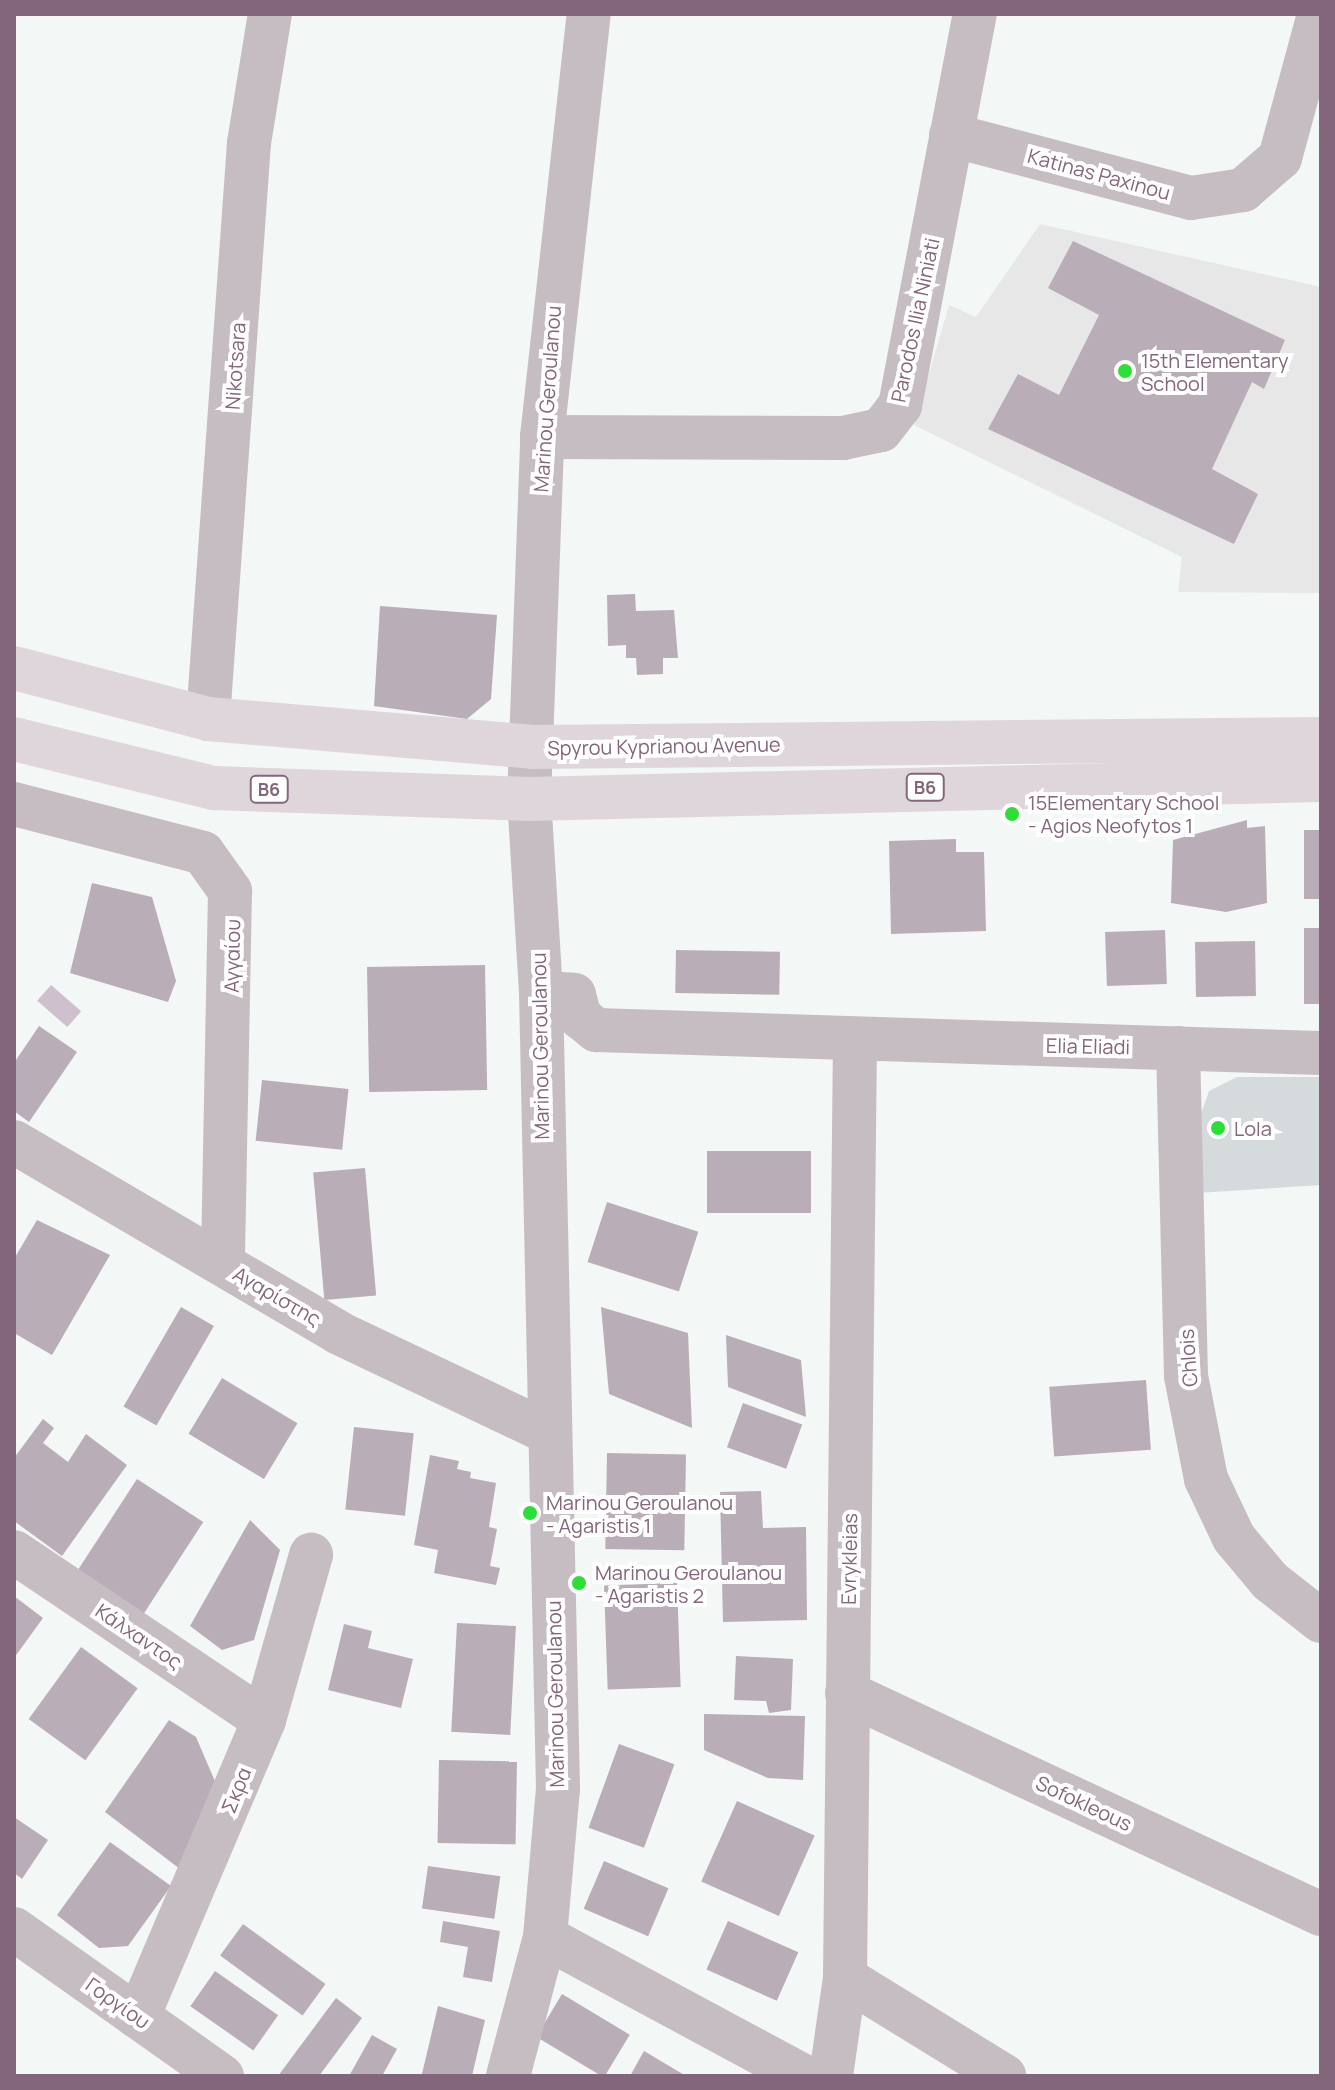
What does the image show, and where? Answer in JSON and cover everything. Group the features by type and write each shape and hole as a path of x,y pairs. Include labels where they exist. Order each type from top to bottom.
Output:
{"main road":[{"name":"Spyrou Kyprianou Avenue","path":"14,668 208,719 533,747 1321,739"},
{"name":"B6","path":"14,739 214,788 529,799 1321,780"}],"street":[{"name":"Nikotsara","path":"208,719 249,143 270,14"},
{"name":"Marinou Geroulanou","path":"508,2076 545,1937 558,1789 541,993 529,799 542,437 589,14"},
{"name":"Parodos Ilia Niniati","path":"542,437 843,438 881,430 900,406 975,14"},
{"name":"Katinas Paxinou","path":"951,135 1191,198 1243,190 1280,158 1319,14"},
{"name":"Αγγαίου","path":"14,804 203,853 230,891 223,1264"},
{"name":"Elia Eliadi","path":"541,993 574,995 580,1017 596,1030 1321,1053"},
{"name":"Evrykleias","path":"831,2076 845,1978 855,1040"},
{"name":"Chlois","path":"1178,1048 1186,1376 1206,1479 1234,1538 1270,1581 1321,1621"},
{"name":"Αγαρίστης","path":"14,1142 339,1333 550,1433"},
{"name":"Κάλχαντος","path":"14,1552 264,1720"},
{"name":"Σκρα","path":"138,2017 264,1720 311,1555"},
{"name":"Sofokleous","path":"847,1693 1321,1914"},
{"name":"Γοργίου","path":"14,1929 220,2075"},
{"path":"545,1937 803,2076"},
{"path":"845,1978 1004,2076"}],"shaded area":[{"name":"15th Elementary School","path":"1040,224 1321,287 1321,593 1178,592 1182,557 914,425 949,305 976,317"},
{"path":"51,985 81,1011 67,1027 37,1001"},
{"path":"1237,1077 1321,1077 1321,1185 1197,1193 1195,1131 1209,1091"}],"building":[{"path":"1073,241 1285,340 1264,389 1252,382 1212,469 1258,494 1234,544 988,429 1018,374 1059,395 1099,315 1048,288"},
{"path":"635,594 636,611 674,610 678,658 663,658 663,674 637,675 636,658 626,658 626,645 608,646 607,595"},
{"path":"380,606 497,615 491,699 467,719 374,706"},
{"path":"1247,820 1247,828 1265,826 1267,903 1226,912 1171,903 1173,840"},
{"path":"1304,830 1321,830 1321,899 1304,899"},
{"path":"956,839 956,852 984,852 986,931 891,934 889,841"},
{"path":"92,883 152,897 176,981 168,1002 70,973"},
{"path":"1304,928 1321,928 1321,1004 1304,1004"},
{"path":"1165,930 1167,984 1107,986 1105,932"},
{"path":"1255,941 1256,996 1196,997 1195,942"},
{"path":"676,950 780,952 779,995 675,993"},
{"path":"485,965 487,1090 369,1092 367,967"},
{"path":"39,1026 77,1052 29,1122 14,1111 14,1063"},
{"path":"262,1080 349,1089 342,1150 256,1141"},
{"path":"707,1151 811,1151 811,1213 707,1213"},
{"path":"365,1168 376,1296 324,1300 313,1173"},
{"path":"607,1202 698,1232 679,1292 588,1262"},
{"path":"37,1220 110,1255 52,1355 14,1333 14,1259"},
{"path":"181,1307 214,1326 156,1426 124,1407"},
{"path":"601,1307 688,1333 692,1428 609,1394"},
{"path":"726,1335 801,1360 806,1417 728,1387"},
{"path":"222,1378 297,1423 264,1479 189,1434"},
{"path":"1146,1380 1151,1450 1054,1457 1049,1387"},
{"path":"743,1403 802,1425 786,1469 727,1447"},
{"path":"43,1419 54,1428 43,1443 68,1462 86,1434 127,1465 62,1556 14,1521 14,1458"},
{"path":"354,1427 414,1433 405,1516 345,1510"},
{"path":"607,1453 686,1454 684,1550 605,1549"},
{"path":"430,1455 459,1461 457,1469 471,1472 470,1478 496,1483 489,1527 497,1529 490,1566 500,1568 496,1585 434,1573 438,1550 414,1545"},
{"path":"137,1479 203,1522 143,1614 77,1571"},
{"path":"761,1491 763,1528 806,1527 807,1620 723,1622 720,1492"},
{"path":"250,1520 280,1550 254,1640 222,1650 190,1626"},
{"path":"677,1583 681,1687 608,1689 604,1586"},
{"path":"14,1596 43,1618 14,1658"},
{"path":"457,1623 516,1626 510,1735 451,1732"},
{"path":"344,1624 372,1631 368,1648 413,1659 401,1708 328,1690"},
{"path":"81,1647 138,1688 85,1760 29,1719"},
{"path":"736,1656 793,1659 791,1710 769,1713 766,1701 734,1700"},
{"path":"704,1714 805,1716 803,1780 768,1778 704,1750"},
{"path":"169,1720 196,1737 217,1786 184,1872 105,1812"},
{"path":"619,1744 674,1764 644,1848 589,1828"},
{"path":"439,1760 517,1761 516,1844 438,1843"},
{"path":"737,1801 815,1836 779,1916 701,1881"},
{"path":"14,1817 48,1840 22,1879 14,1873"},
{"path":"110,1842 171,1886 128,1946 99,1948 57,1915"},
{"path":"604,1861 668,1888 648,1936 584,1909"},
{"path":"428,1866 500,1876 494,1919 422,1909"},
{"path":"443,1921 500,1931 492,1982 463,1977 468,1947 440,1942"},
{"path":"728,1921 798,1952 777,2001 706,1969"},
{"path":"243,1924 326,1984 303,2016 220,1956"},
{"path":"215,1971 278,2015 253,2050 190,2006"},
{"path":"562,1994 630,2035 605,2076 536,2037"},
{"path":"336,1998 362,2018 319,2076 278,2076"},
{"path":"438,2006 485,2020 472,2076 422,2074"},
{"path":"372,2035 397,2049 382,2076 349,2076"},
{"path":"644,2051 686,2076 630,2076"}],"place":[{"name":"15th Elementary School","path":"1125,371"},
{"name":"15Elementary School - Agios Neofytos 1","path":"1012,814"},
{"name":"Lola","path":"1218,1128"},
{"name":"Marinou Geroulanou - Agaristis 1","path":"530,1513"},
{"name":"Marinou Geroulanou - Agaristis 2","path":"579,1583"}]}
